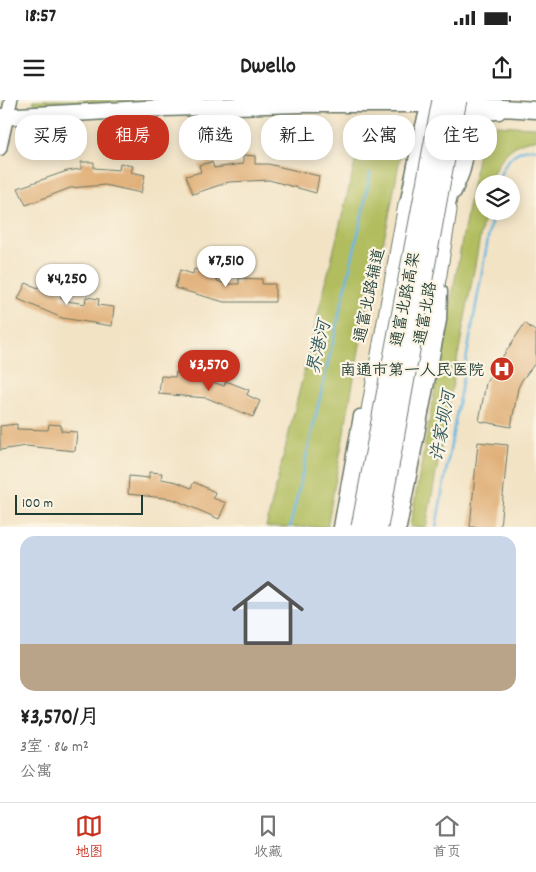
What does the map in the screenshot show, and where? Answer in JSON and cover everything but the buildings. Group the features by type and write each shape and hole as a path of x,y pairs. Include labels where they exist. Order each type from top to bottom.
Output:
{"highway":[{"name":"通富北路高架","path":"361,527 448,102"},
{"name":"通富北路高架","path":"378,527 441,180 448,102"},
{"path":"352,527 408,205"},
{"path":"388,527 440,272 447,210"}],"main road":[{"path":"217,106 262,100"},
{"path":"3,117 217,106 448,102 497,104 536,110"},
{"name":"通富北路","path":"352,527 405,242 408,205 419,141 448,102"},
{"name":"通富北路","path":"388,527 434,254 447,210 448,102"}],"street":[{"path":"0,149 3,117 10,100"},
{"path":"448,102 459,115"},
{"path":"400,527 440,320 440,272 458,184 448,102"},
{"path":"486,115 536,116"},
{"name":"通富北路辅道","path":"340,527 381,305 419,141"},
{"path":"447,210 463,171 465,160"}],"green space":[{"path":"33,100 213,100 39,106"},
{"path":"497,125 536,127 536,140 528,141 512,148 500,160 492,175 475,175 475,220 483,220 426,527 410,527 477,160 497,160"},
{"path":"356,160 400,160 388,222 365,317 327,527 266,527"}],"waterway":[{"name":"许家坝河","path":"501,175 510,158 515,154 528,149 536,149"},
{"name":"界港河","path":"290,527 362,216 370,173"},
{"name":"许家坝河","path":"436,527 491,220"}],"place":[{"name":"南通市第一人民医院","path":"502,369"}]}
